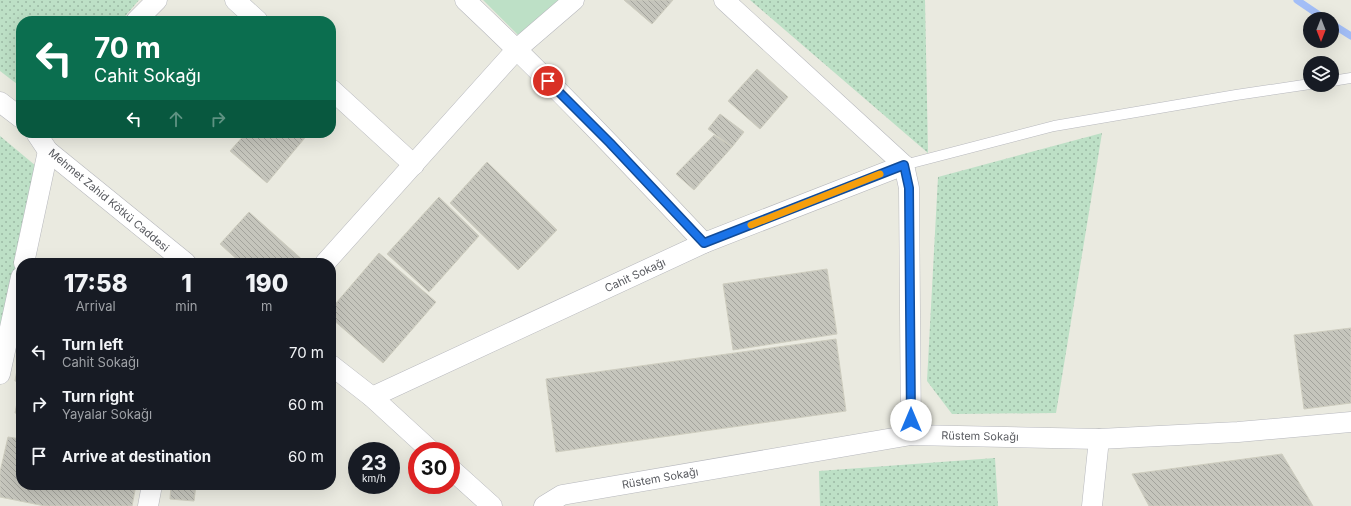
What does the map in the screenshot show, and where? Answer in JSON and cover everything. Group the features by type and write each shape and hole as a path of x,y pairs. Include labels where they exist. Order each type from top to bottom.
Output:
{"street":[{"path":"141,16 157,0"},
{"path":"235,0 253,16"},
{"path":"465,0 517,49 610,143 704,243"},
{"path":"330,258 517,49 574,0"},
{"path":"724,0 904,165 909,188 911,435"},
{"path":"336,94 414,165"},
{"path":"0,102 16,114"},
{"name":"Mehmet Zahid Kötkü Caddesi","path":"39,138 48,152 180,258"},
{"path":"25,258 48,152"},
{"name":"Cahit Sokağı","path":"372,397 704,243 904,165"},
{"path":"0,374 16,300"},
{"path":"336,368 372,397 421,442"},
{"name":"Rüstem Sokağı","path":"544,506 562,501 911,435 1099,439 1238,432 1351,422"},
{"path":"1092,506 1099,439"},
{"path":"460,477 492,506"},
{"path":"148,506 151,490"}],"lane":[{"path":"1339,80 1351,78"},
{"path":"904,165 1054,126 1303,85"}],"green space":[{"path":"0,0 139,0 125,16 16,16 16,83 0,71"},
{"path":"483,0 565,0 524,41"},
{"path":"750,0 925,0 928,153"},
{"path":"1102,133 1056,413 952,414 927,381 938,177"},
{"path":"0,136 36,166 19,258 16,258 16,272 0,357"},
{"path":"995,458 998,506 820,506 819,471"}],"building":[{"path":"624,0 673,0 652,24"},
{"path":"757,69 788,97 760,129 728,101"},
{"path":"720,114 744,132 732,147 708,129"},
{"path":"714,135 732,147 694,190 676,174"},
{"path":"242,138 305,138 267,183 230,151"},
{"path":"487,162 557,230 518,270 450,203"},
{"path":"439,197 479,236 429,292 387,254"},
{"path":"249,212 300,258 235,258 220,244"},
{"path":"379,253 436,302 383,363 336,322 336,303"},
{"path":"827,269 837,334 733,350 723,284"},
{"path":"1351,328 1351,403 1304,409 1294,335"},
{"path":"836,339 846,411 556,452 546,379"},
{"path":"8,437 16,438 16,490 135,490 132,506 45,506 0,497 0,472"},
{"path":"1282,454 1313,506 1149,506 1132,474"},
{"path":"171,490 195,490 194,501 170,499"}],"waterway":[{"path":"1297,0 1315,12"},
{"path":"1339,28 1351,36"}],"slow traffic":[{"path":"751,225 880,174"}],"route":[{"path":"548,81 610,143 704,243 904,165 909,188 911,420"}]}
